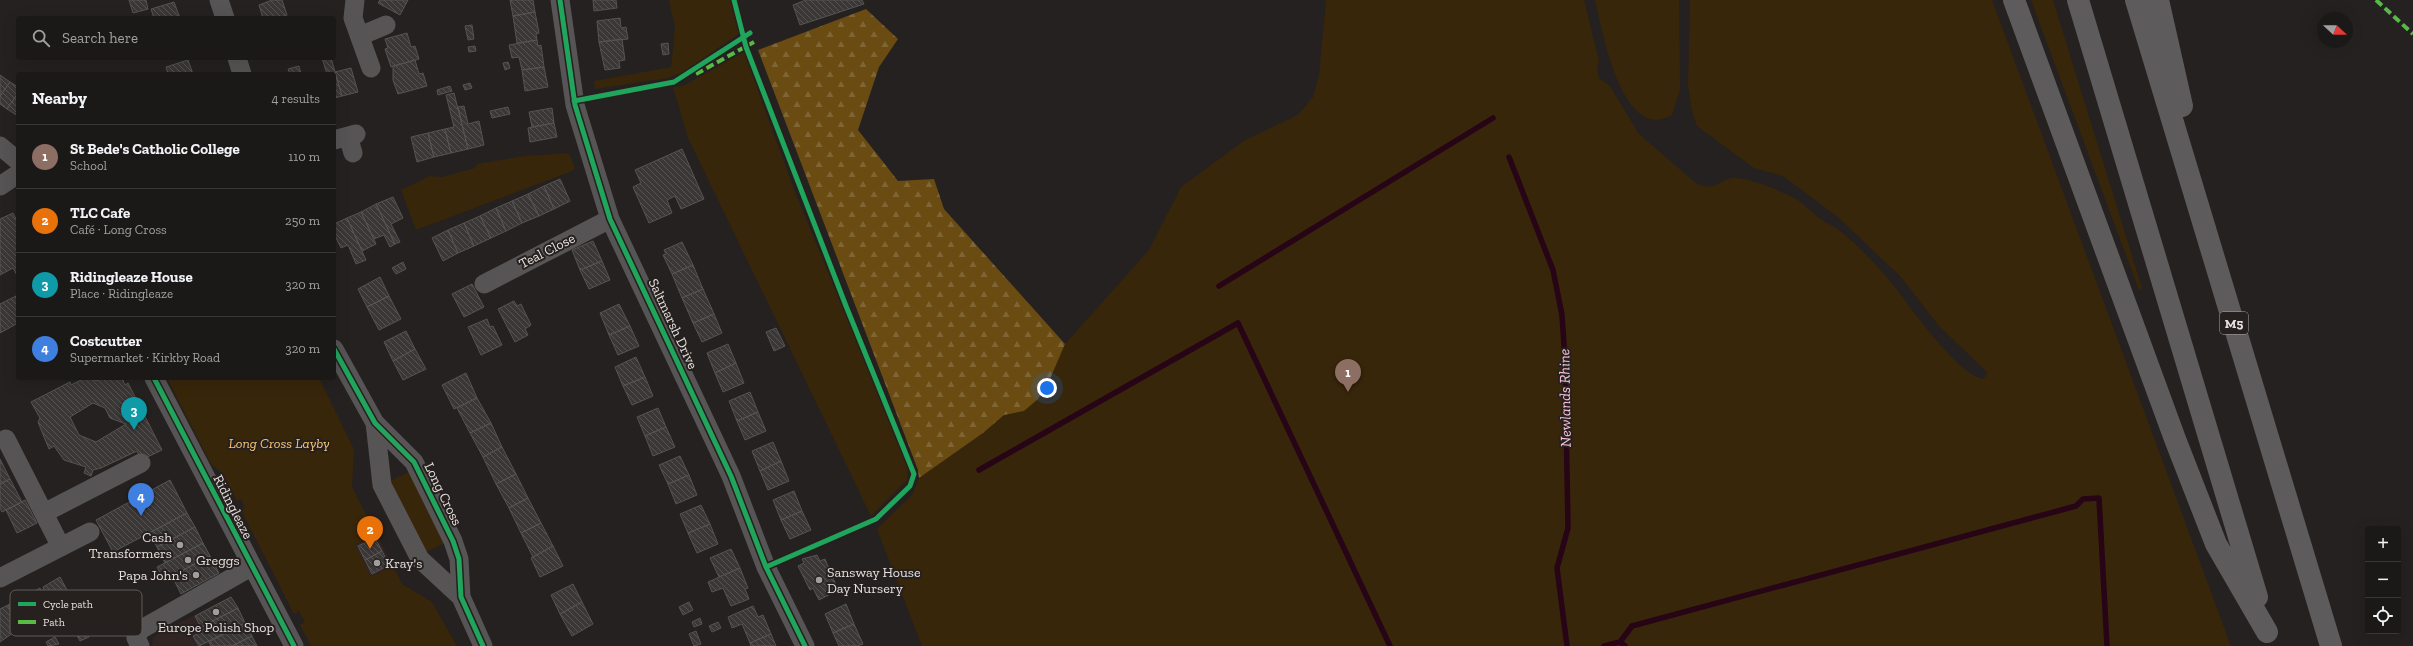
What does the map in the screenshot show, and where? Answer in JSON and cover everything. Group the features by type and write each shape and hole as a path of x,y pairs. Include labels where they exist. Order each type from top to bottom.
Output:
{"highway":[{"path":"2014,0 2175,439 2216,544 2269,639"},
{"path":"2078,0 2269,639"},
{"name":"M5","path":"2136,0 2331,646"},
{"name":"M5","path":"2158,0 2221,282"}],"street":[{"path":"219,0 224,16"},
{"path":"355,0 353,18 371,68"},
{"name":"Saltmarsh Drive","path":"560,0 575,105 610,219 731,476 766,567 805,646"},
{"path":"360,36 386,26"},
{"path":"238,60 241,72"},
{"path":"0,146 16,159"},
{"path":"0,186 16,175"},
{"name":"Teal Close","path":"484,284 610,219"},
{"name":"Long Cross","path":"336,353 375,424 414,462 450,535 459,559 461,597 482,646"},
{"name":"Ridingleaze","path":"155,380 251,567 294,646"},
{"name":"Long Cross","path":"375,424 382,485 420,559 461,597"},
{"path":"6,439 61,547"},
{"path":"44,513 141,463"},
{"path":"0,578 90,532"},
{"path":"142,629 251,567"},
{"path":"136,636 140,646"}],"shaded area":[{"path":"376,534 393,566 371,577 355,545"},
{"path":"231,597 257,646 152,646 153,638 159,633"}],"green space":[{"path":"669,0 731,0 740,33 685,71 668,78 595,89 594,81 671,67 675,28"},
{"path":"1326,0 1584,0 1599,61 1597,69 1599,78 1610,86 1639,134 1697,184 1714,186 1725,180 1736,178 1743,179 1768,186 1799,201 1819,218 1847,236 1860,248 1890,281 1946,352 1972,374 1983,379 1987,375 1986,371 1939,326 1901,277 1839,218 1783,176 1754,168 1697,126 1692,111 1688,85 1690,0 1992,0 2231,646 922,646 877,529 912,495 919,478 983,433 1004,415 1024,411 1050,379 1065,344 1149,250 1181,187 1245,140 1298,115 1313,97 1319,75"},
{"path":"1595,0 1679,0 1680,89 1672,115 1655,120 1640,113 1628,99 1617,80 1609,57"},
{"path":"2031,0 2053,0 2142,288 2139,290"},
{"path":"866,9 898,39 879,67 858,130 898,181 934,179 944,209 1065,344 1050,379 1038,399 1024,411 1004,415 983,433 919,478 918,470 758,50"},
{"path":"744,52 795,192 908,466 907,480 871,516 688,138 673,87 683,86"},
{"path":"569,153 575,169 416,230 401,190 430,176 442,177 475,168 477,164 525,156"},
{"name":"Long Cross Layby","path":"168,380 320,380 354,449 352,487 376,534 355,545 371,577 393,566 402,584 432,602 457,646 311,646 300,625 305,622 299,611 294,614 241,510 245,508 241,499 237,501 222,473 211,464"},
{"path":"409,472 445,543 426,552 390,481"}],"building":[{"path":"129,0 146,0 148,9 133,13"},
{"path":"272,0 282,0 287,15 262,16 259,5"},
{"path":"380,0 408,0 400,15 378,3"},
{"path":"510,0 533,0 535,12 513,16"},
{"path":"593,0 616,0 617,8 594,11"},
{"path":"806,0 862,0 864,4 800,25 793,5"},
{"path":"174,2 179,16 153,16 151,9"},
{"path":"535,12 539,33 536,34 537,40 517,43 513,16"},
{"path":"620,18 621,28 626,27 628,39 599,42 597,21"},
{"path":"472,25 474,39 468,40 465,26"},
{"path":"407,33 411,47 415,46 419,59 391,67 385,49 388,48 385,39"},
{"path":"622,39 625,60 619,61 620,68 605,70 599,42"},
{"path":"537,40 538,46 541,45 544,67 522,70 519,57 512,58 509,45"},
{"path":"668,43 669,54 663,55 661,44"},
{"path":"475,46 476,51 469,52 468,47"},
{"path":"188,60 192,72 167,72 166,67"},
{"path":"323,60 332,60 335,72 326,72"},
{"path":"415,60 419,74 423,73 427,86 398,94 393,80 393,66"},
{"path":"508,62 510,68 505,70 503,63"},
{"path":"299,66 300,72 289,72 288,69"},
{"path":"544,67 548,87 525,91 522,70"},
{"path":"351,68 358,92 342,96 335,72"},
{"path":"0,75 10,82 0,96"},
{"path":"336,75 342,96 336,98"},
{"path":"10,82 16,86 16,96 7,109 0,104 0,96"},
{"path":"470,83 472,88 465,90 463,85"},
{"path":"450,86 452,91 438,95 437,90"},
{"path":"454,93 468,149 451,153 445,129 454,127 446,95"},
{"path":"16,96 16,115 7,109"},
{"path":"464,106 468,124 479,121 484,145 468,149 458,107"},
{"path":"508,107 510,114 492,118 490,111"},
{"path":"552,108 554,123 532,127 529,112"},
{"path":"554,123 557,137 530,142 528,128"},
{"path":"445,129 451,153 434,157 428,133"},
{"path":"428,133 434,157 417,162 411,137"},
{"path":"682,149 704,199 681,209 675,196 667,200 672,213 649,223 633,187 641,183 635,170"},
{"path":"560,179 570,201 554,209 544,186"},
{"path":"544,186 554,209 539,216 528,194"},
{"path":"528,194 539,216 522,223 512,201"},
{"path":"393,197 403,218 391,224 400,242 395,244 376,204"},
{"path":"512,201 522,223 506,231 496,208"},
{"path":"376,204 395,244 390,247 384,235 374,239 361,212"},
{"path":"496,208 506,231 491,238 480,216"},
{"path":"361,212 376,244 362,251 347,218"},
{"path":"13,213 16,219 16,273 13,268 0,275 0,219"},
{"path":"480,216 491,238 474,246 464,223"},
{"path":"347,218 366,260 356,264 348,245 341,248 336,238 336,223"},
{"path":"464,223 474,246 458,253 448,230"},
{"path":"448,230 458,253 443,261 432,238"},
{"path":"593,241 602,261 580,270 572,250"},
{"path":"682,242 693,265 672,274 663,255 666,254 664,250"},
{"path":"602,261 610,280 589,289 580,270"},
{"path":"403,262 406,269 396,274 392,268"},
{"path":"693,265 703,289 682,298 672,274"},
{"path":"380,277 389,296 367,307 358,289"},
{"path":"472,284 484,307 464,317 452,294"},
{"path":"703,289 714,314 693,323 682,298"},
{"path":"16,296 16,324 0,333 0,304"},
{"path":"389,296 401,319 379,330 367,307"},
{"path":"514,301 517,306 521,304 531,325 525,329 528,335 515,342 498,309"},
{"path":"619,304 630,326 609,335 600,313"},
{"path":"714,314 722,333 702,342 693,323"},
{"path":"487,319 490,327 493,326 502,345 481,355 468,327"},
{"path":"630,326 639,346 618,355 609,335"},
{"path":"776,328 785,346 774,351 766,332"},
{"path":"406,331 415,349 393,361 384,342"},
{"path":"728,344 736,363 715,373 707,353"},
{"path":"415,349 426,369 403,380 393,361"},
{"path":"636,357 645,377 623,386 615,367"},
{"path":"736,363 744,383 723,392 715,373"},
{"path":"466,373 477,398 454,409 442,385"},
{"path":"645,377 653,396 632,405 623,386"},
{"path":"81,380 123,380 125,385 128,383 162,450 141,460 137,451 101,468 93,470 91,476 84,473 86,467 64,460 54,446 49,449 38,422 40,418 31,402 70,382 71,385","holes":["93,403 105,408 110,418 126,424 96,442 79,435 70,417"]},
{"path":"750,392 758,412 737,421 729,401"},
{"path":"477,398 491,423 470,433 457,408"},
{"path":"658,408 666,427 645,436 637,417"},
{"path":"758,412 766,431 745,440 737,421"},
{"path":"491,423 502,447 483,457 470,433"},
{"path":"666,427 675,447 653,456 645,436"},
{"path":"773,442 781,461 760,471 752,451"},
{"path":"502,447 516,474 496,484 483,457"},
{"path":"680,456 689,475 668,484 659,465"},
{"path":"0,459 10,479 0,484"},
{"path":"781,461 789,481 768,490 760,471"},
{"path":"516,474 528,498 509,508 496,484"},
{"path":"689,475 697,495 676,504 668,484"},
{"path":"10,479 22,502 2,512 0,508 0,484"},
{"path":"170,480 187,513 113,552 96,520"},
{"path":"794,491 802,511 781,520 773,500"},
{"path":"528,498 541,523 521,533 509,508"},
{"path":"25,500 37,523 17,533 6,510"},
{"path":"701,505 710,524 688,533 680,514"},
{"path":"802,511 811,530 790,539 781,520"},
{"path":"187,513 195,527 157,547 149,533"},
{"path":"541,523 553,546 533,557 521,533"},
{"path":"710,524 718,544 697,553 688,533"},
{"name":"Cash Transformers","path":"195,527 203,543 165,563 157,547"},
{"path":"375,538 382,551 365,560 358,546"},
{"name":"Greggs","path":"203,543 210,556 164,580 157,567"},
{"path":"553,546 563,566 540,577 531,558"},
{"path":"731,549 740,568 719,577 710,558"},
{"name":"Kray's","path":"382,551 389,565 372,574 365,560"},
{"name":"Sansway House Day Nursery","path":"817,555 820,561 825,559 838,590 819,600 813,588 810,590 798,566 804,563 802,559"},
{"name":"Papa John's","path":"210,556 219,573 181,594 172,576"},
{"path":"740,568 748,588 745,589 749,599 731,606 723,588 712,592 708,582"},
{"path":"60,577 67,590 42,590 44,589 43,587"},
{"path":"573,584 582,602 560,614 551,595"},
{"name":"Europe Polish Shop","path":"231,597 238,608 201,627 195,616"},
{"path":"582,602 593,624 572,636 560,614"},
{"path":"689,602 693,610 683,615 679,607"},
{"path":"846,604 854,624 833,633 825,614"},
{"path":"8,605 10,609 10,635 0,642 0,609"},
{"path":"753,606 758,617 763,615 771,634 750,643 742,624 732,628 728,617"},
{"path":"238,608 245,623 199,646 193,636 203,631 201,627"},
{"path":"700,618 702,624 694,627 692,622"},
{"path":"718,622 721,628 712,632 709,626"},
{"path":"245,623 252,636 232,646 211,646 209,642"},
{"path":"854,624 863,644 857,646 839,646 833,633"},
{"path":"696,631 701,644 694,646 689,634"},
{"path":"771,634 776,646 751,646 750,643"},
{"path":"77,636 88,636 89,637 80,641"},
{"path":"252,636 257,646 232,646"},
{"path":"55,637 59,644 48,646 46,642"}],"waterway":[{"path":"1219,286 1493,118"},
{"name":"Newlands Rhine","path":"1509,157 1553,270 1562,315 1565,360 1568,528 1557,568 1567,646"},
{"path":"979,470 1238,323 1390,646"},
{"path":"1620,642 1632,626 2076,506 2083,499 2099,498 2107,646"},
{"name":"Newlands Rhine","path":"1604,646 1620,642 1625,646"}],"marked path":[{"path":"2376,0 2413,34"},
{"path":"696,74 754,42"}],"cycle path":[{"path":"560,0 575,105 610,219 731,476 766,567 805,646"},
{"path":"734,0 746,47 846,306 914,474 910,486 876,519 766,567"},
{"path":"574,101 674,82 750,33"},
{"path":"336,353 375,423 414,462 453,541 459,559 461,597 483,646"},
{"path":"155,380 294,646"}],"place":[{"name":"St Bede's Catholic College","path":"1348,392"},
{"name":"Ridingleaze House","path":"134,430"},
{"name":"Costcutter","path":"141,516"},
{"name":"Cash Transformers","path":"180,545"},
{"name":"TLC Cafe","path":"370,549"},
{"name":"Greggs","path":"188,560"},
{"name":"Kray's","path":"377,563"},
{"name":"Papa John's","path":"196,575"},
{"name":"Sansway House Day Nursery","path":"819,580"},
{"name":"Europe Polish Shop","path":"216,612"}]}
